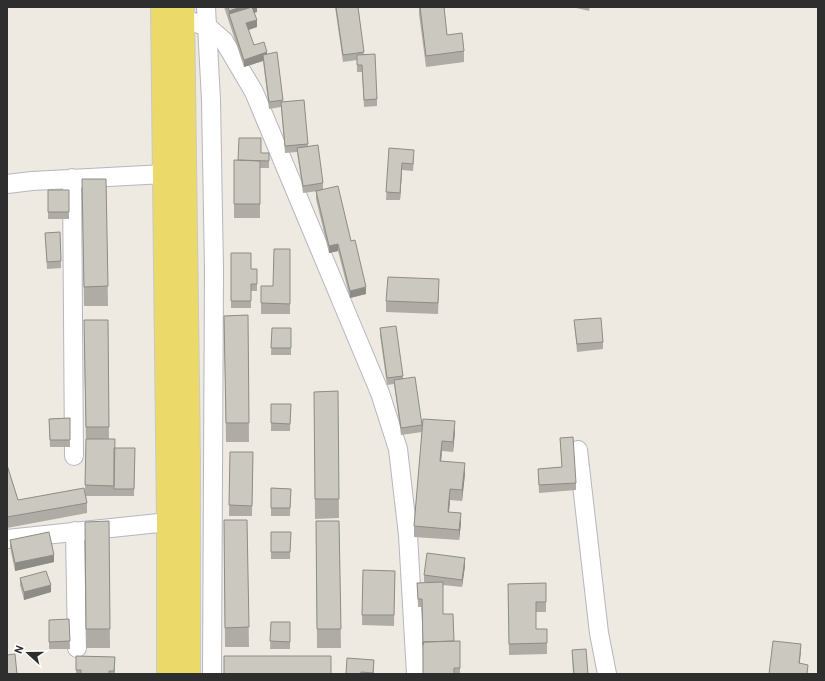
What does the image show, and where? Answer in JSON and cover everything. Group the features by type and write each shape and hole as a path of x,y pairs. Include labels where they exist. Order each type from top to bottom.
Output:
{"main road":[{"path":"168,674 165,174 173,13"},
{"path":"173,13 189,460 189,674"}],"street":[{"path":"206,7 211,100 214,269 212,674"},
{"path":"173,13 208,27 224,41 254,92 380,393 398,448 408,535 416,674"},
{"path":"7,184 72,178 165,174"},
{"path":"72,178 74,456"},
{"path":"578,450 596,612 607,674"},
{"path":"189,460 213,459"},
{"path":"7,539 168,522"},
{"path":"75,531 77,648"}],"building":[{"path":"228,7 241,7 229,11"},
{"path":"252,7 257,20 246,23 254,45 264,42 267,52 244,60 229,14"},
{"path":"336,7 358,7 364,52 343,55"},
{"path":"420,7 444,7 447,35 462,33 464,51 426,56"},
{"path":"277,52 283,100 269,102 263,55"},
{"path":"375,54 377,99 364,100 362,65 357,65 357,55"},
{"path":"304,100 308,144 285,146 281,102"},
{"path":"239,138 261,138 261,153 269,153 269,161 238,160"},
{"path":"318,145 323,183 303,186 297,148"},
{"path":"389,148 414,150 413,164 402,163 400,193 386,192"},
{"path":"234,160 260,161 260,204 234,204"},
{"path":"82,179 106,179 108,286 84,287"},
{"path":"338,186 351,241 355,240 366,287 350,291 338,244 329,246 316,191"},
{"path":"48,190 69,190 69,212 48,212"},
{"path":"60,232 61,261 47,262 45,233"},
{"path":"274,249 290,249 290,304 261,303 261,286 273,286"},
{"path":"231,253 251,253 251,269 257,269 257,284 251,284 251,301 231,301"},
{"path":"388,277 439,279 438,303 386,301"},
{"path":"248,315 249,423 226,423 224,316"},
{"path":"601,318 603,342 577,344 574,320"},
{"path":"84,320 108,320 109,427 86,427"},
{"path":"396,326 403,376 387,378 380,328"},
{"path":"272,328 291,328 291,348 271,348"},
{"path":"415,377 422,425 401,428 394,380"},
{"path":"338,391 339,499 315,499 314,392"},
{"path":"271,404 291,404 290,424 271,423"},
{"path":"70,418 70,440 50,440 49,419"},
{"path":"423,419 455,421 453,442 442,441 440,461 465,463 462,490 450,489 448,512 461,513 459,530 414,526"},
{"path":"573,437 576,483 539,485 538,469 562,467 560,438"},
{"path":"86,439 115,439 114,486 85,485"},
{"path":"114,448 135,448 134,489 114,489"},
{"path":"230,452 253,452 252,506 229,505"},
{"path":"7,465 18,500 84,488 87,503 7,517"},
{"path":"271,488 291,489 290,508 271,508"},
{"path":"224,520 247,520 249,627 225,628"},
{"path":"109,521 110,629 86,629 85,522"},
{"path":"316,521 339,521 341,629 317,629"},
{"path":"49,532 54,555 15,563 10,540"},
{"path":"271,532 291,532 290,552 271,552"},
{"path":"427,553 465,558 462,580 424,575"},
{"path":"363,570 395,571 394,615 362,615"},
{"path":"46,571 51,585 24,592 20,578"},
{"path":"443,582 443,614 453,614 454,641 423,642 423,645 422,599 418,599 417,583"},
{"path":"546,583 546,602 536,602 536,629 547,629 547,643 509,644 508,584"},
{"path":"69,619 70,641 49,642 49,620"},
{"path":"271,622 290,622 290,642 270,641"},
{"path":"460,641 460,668 454,668 454,674 423,674 423,642"},
{"path":"773,641 801,644 799,663 808,665 807,674 769,674"},
{"path":"586,649 588,674 574,674 572,650"},
{"path":"15,654 17,674 7,674 7,655"},
{"path":"76,656 115,657 114,671 109,671 109,674 81,674 81,670 76,670"},
{"path":"224,656 331,656 331,674 224,674"},
{"path":"347,658 374,660 373,673 361,672 361,674 346,674"}]}
